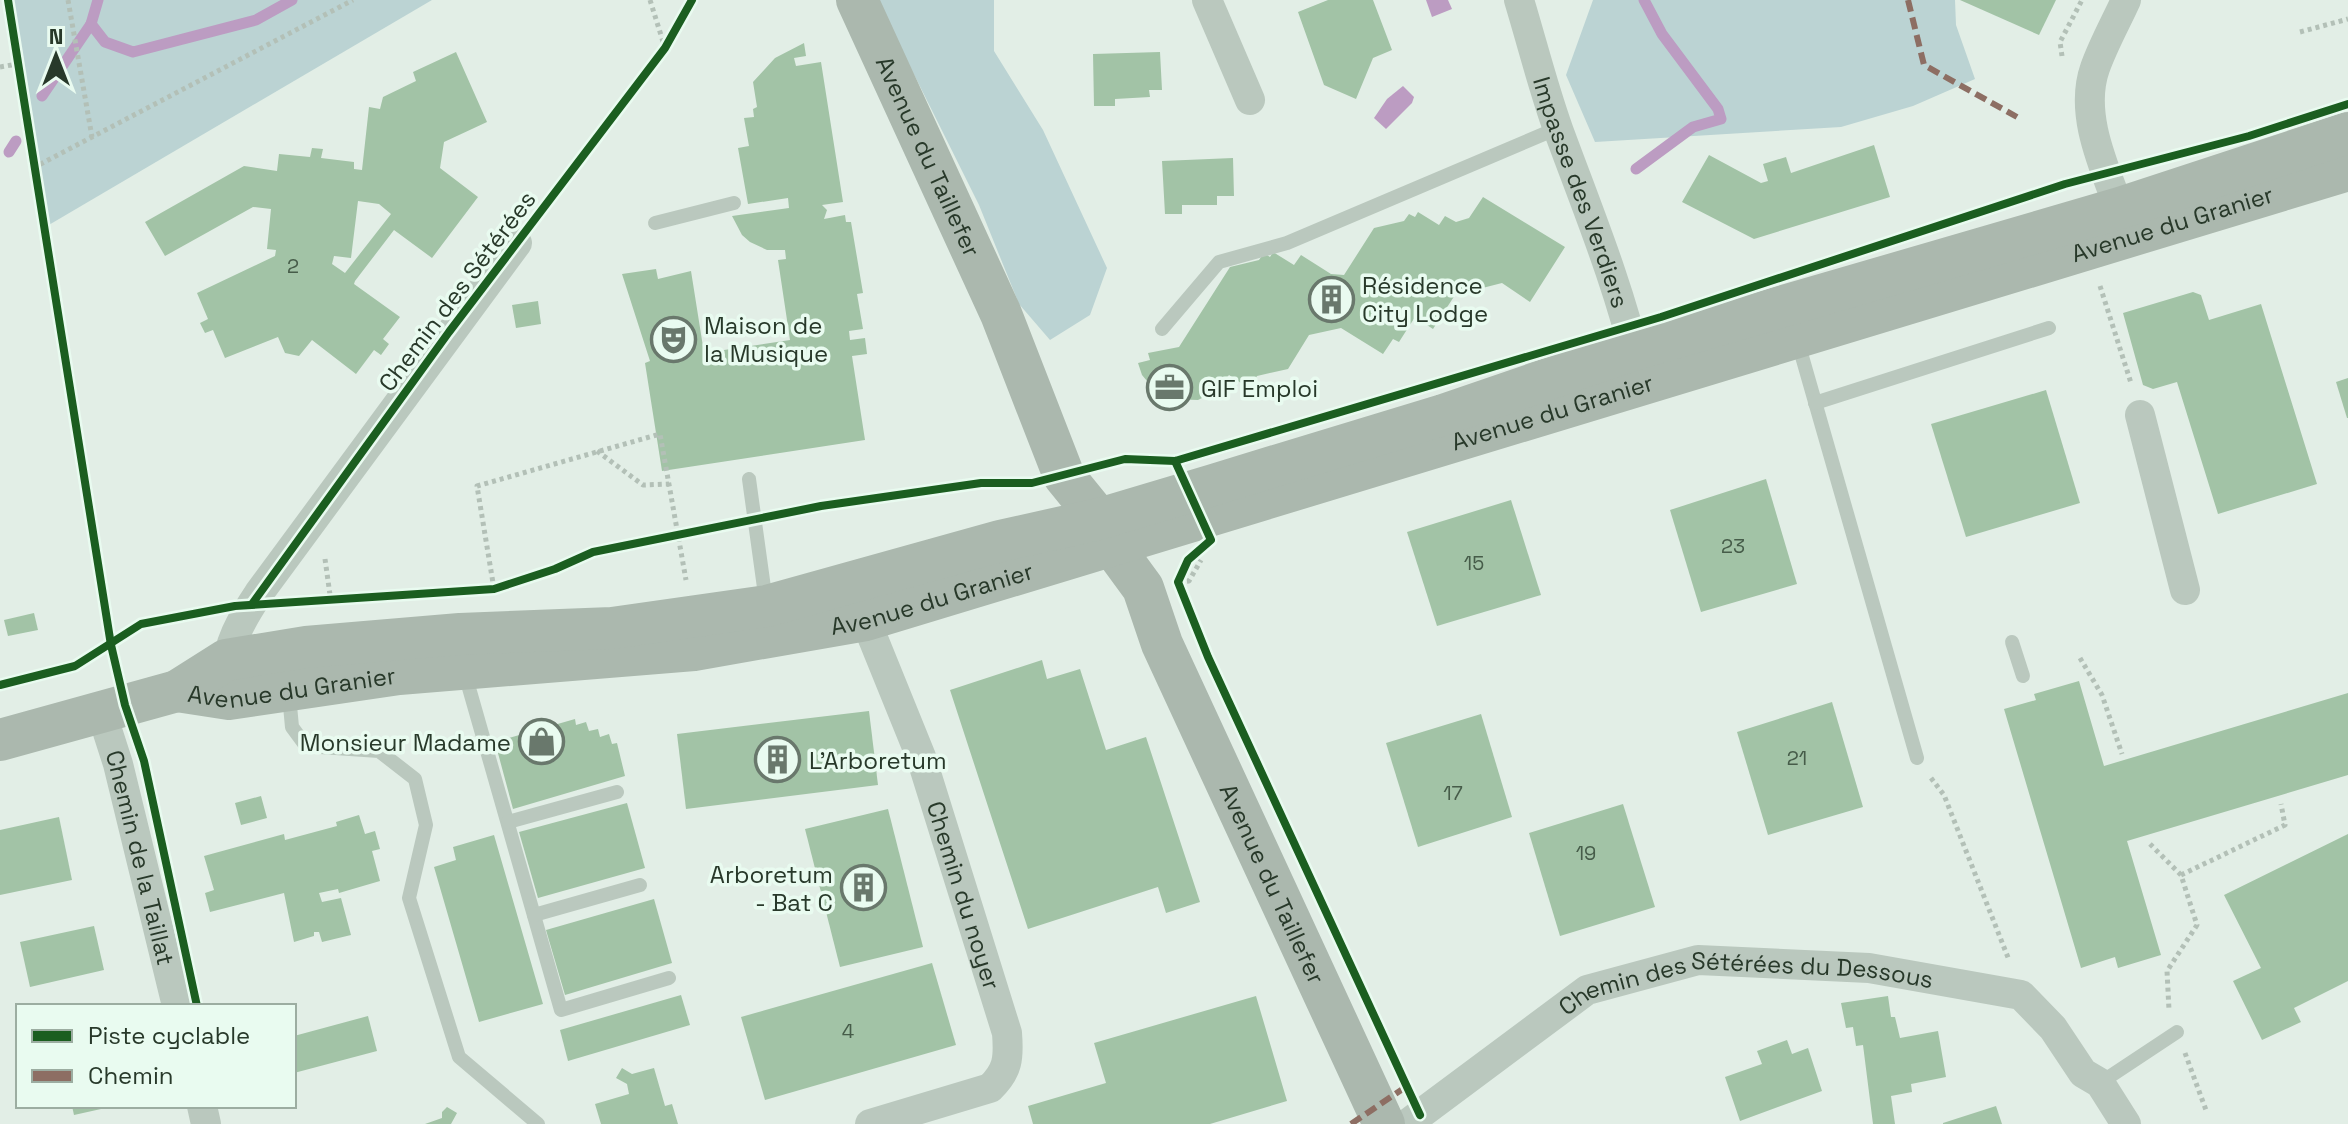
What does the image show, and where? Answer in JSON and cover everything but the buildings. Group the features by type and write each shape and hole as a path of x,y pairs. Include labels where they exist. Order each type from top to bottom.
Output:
{"street":[{"name":"Avenue du Taillefer","path":"857,0 1001,314 1064,476 1143,588 1162,644 1384,1124"},
{"path":"1207,0 1250,100"},
{"name":"Impasse des Verdiers","path":"1519,0 1558,128 1585,195 1637,367"},
{"path":"2125,223 2102,160 2091,117 2094,71 2126,0"},
{"name":"Avenue du Granier","path":"2125,223 2348,133"},
{"name":"Avenue du Granier","path":"1106,533 1443,415 1637,367 2125,223 2348,170"},
{"name":"Chemin des Sétérées","path":"227,679 259,593 517,243"},
{"name":"Avenue du Granier","path":"101,711 227,679 288,669 462,652 612,628 771,622 858,602 1000,541 1106,533 1203,520 1637,367"},
{"path":"2140,415 2185,590"},
{"name":"Chemin du noyer","path":"858,602 921,757 1007,1033 1009,1055 1005,1074 990,1088 932,1115 870,1124"},
{"path":"0,740 101,711"},
{"name":"Chemin de la Taillat","path":"101,711 118,764 177,1004"},
{"name":"Chemin des Sétérées du Dessous","path":"1407,1124 1587,990 1698,960 1869,968 2021,995"},
{"path":"2021,995 2053,1028 2126,1124"}],"lane":[{"path":"1162,329 1219,262 1287,243 1558,128"},
{"path":"655,223 734,203"},
{"path":"1792,322 1917,758"},
{"path":"1815,403 2049,328"},
{"path":"749,479 771,622"},
{"path":"2012,642 2023,676"},
{"path":"462,652 561,1010 669,978"},
{"path":"288,669 292,727 306,746 379,751 415,779 426,825 409,898 459,1057 538,1124"},
{"path":"508,822 617,792"},
{"path":"534,915 640,885"},
{"path":"2092,1078 2177,1032"}],"path":[{"path":"68,0 92,137"},
{"path":"33,168 353,0"},
{"path":"650,0 665,48"},
{"path":"2060,42 2082,0"},
{"path":"2300,32 2348,19"},
{"path":"655,60 671,36"},
{"path":"0,67 17,64"},
{"path":"2099,282 2127,367"},
{"path":"494,589 477,486 660,434 687,584"},
{"path":"596,451 643,485 669,484"},
{"path":"1178,582 1188,560 1211,540 1203,520"},
{"path":"665,536 694,530"},
{"path":"479,590 506,585"},
{"path":"315,602 345,601"},
{"path":"2080,658 2102,695 2122,754"},
{"path":"1917,758 1944,795 2021,995"},
{"path":"2181,875 2285,825 2281,804"},
{"path":"2150,844 2181,875 2197,925 2167,971"}],"shaded area":[{"path":"8,0 432,0 42,229"},
{"path":"877,0 994,0 994,51 1043,130 1107,268 1090,315 1050,340 1019,304 979,205"},
{"path":"1426,0 1448,0 1452,9 1432,17"},
{"path":"1593,0 1955,0 1956,25 1975,79 1913,106 1841,127 1595,142 1566,75"},
{"path":"1403,86 1414,97 1412,103 1386,129 1374,118 1387,99"}],"waterway":[{"path":"91,24 98,0"},
{"path":"42,96 91,24 105,42 133,52 256,20 292,0"},
{"path":"1636,169 1693,127 1721,119 1718,109 1662,34 1644,0"},
{"path":"9,152 16,141"}],"marked path":[{"path":"1908,0 1924,65 2017,117"},
{"path":"1351,1124 1407,1086"}],"cycle path":[{"path":"8,0 111,645 125,705 144,761 197,1004"},
{"path":"252,604 449,332 665,48 692,0"},
{"path":"0,685 75,666 141,624 235,606 494,589 555,569 593,552 821,506 981,483 1032,483 1125,459 1175,461 1661,317 2065,184 2249,136 2348,104"},
{"path":"1175,461 1211,540 1188,560 1178,582 1208,657 1420,1115"}],"place":[{"name":"Résidence City Lodge","path":"1331,299"},
{"name":"Maison de la Musique","path":"673,339"},
{"name":"GIF Emploi","path":"1170,388"},
{"name":"Monsieur Madame","path":"542,742"},
{"name":"L'Arboretum","path":"778,760"},
{"name":"Arboretum - Bat C","path":"864,888"}]}
